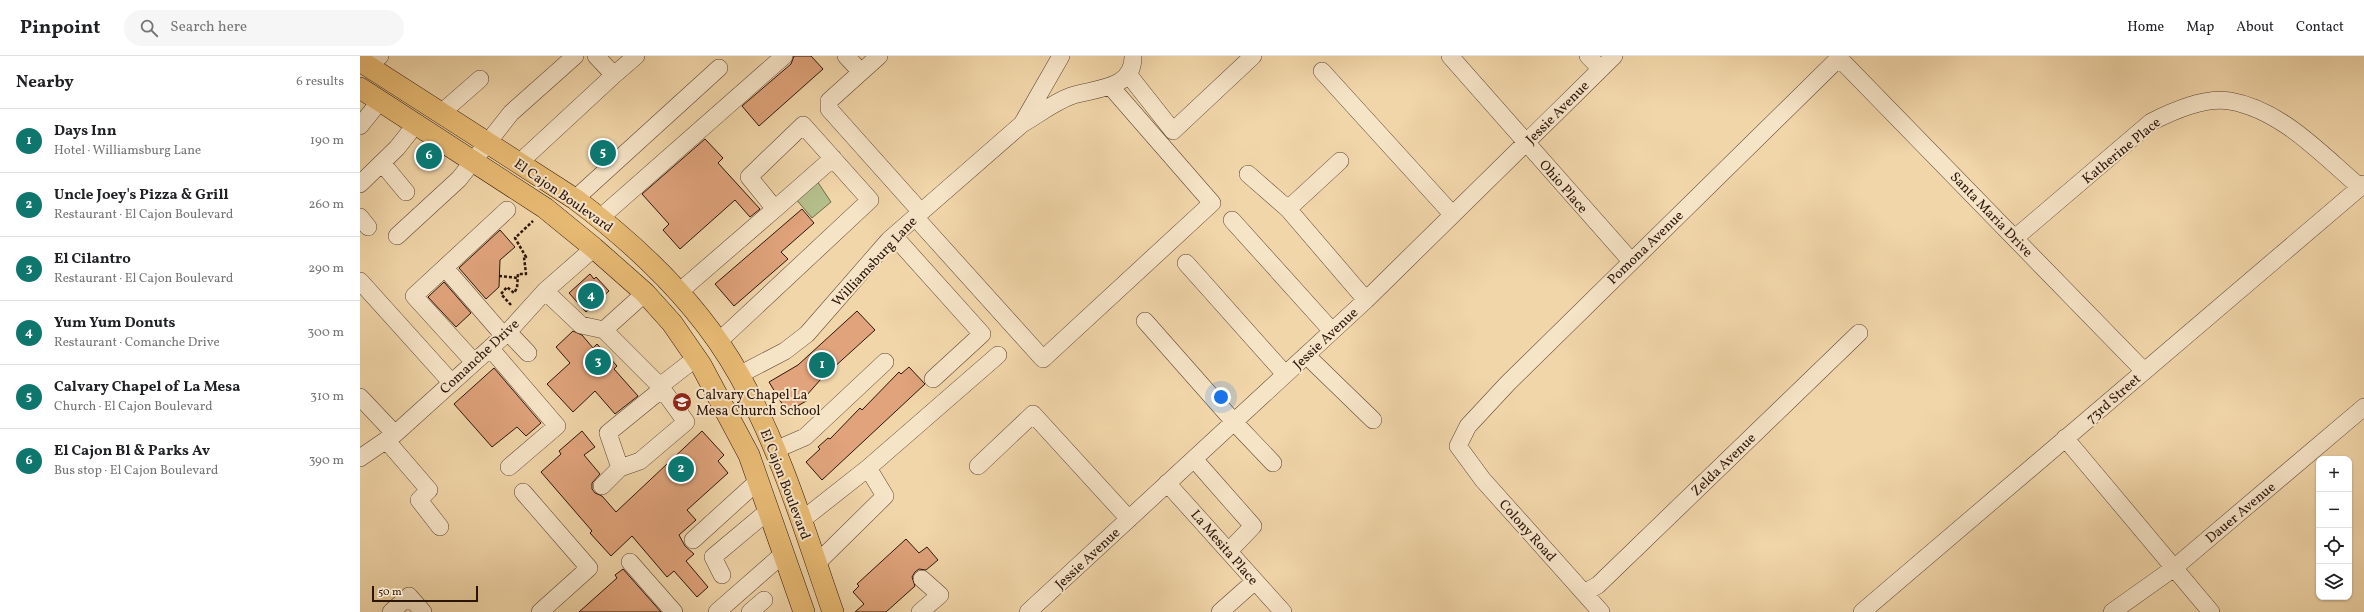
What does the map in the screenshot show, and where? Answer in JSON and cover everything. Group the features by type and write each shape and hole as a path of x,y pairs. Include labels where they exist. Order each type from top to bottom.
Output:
{"main road":[{"name":"El Cajon Boulevard","path":"369,61 440,114 575,199 600,218 643,256 679,292 718,342 739,376 775,450 802,520 833,612"},
{"name":"El Cajon Boulevard","path":"360,88 545,208 594,248 645,293 672,323 696,358 750,455 804,612"},
{"path":"696,358 728,375 739,376"}],"street":[{"path":"596,56 614,75"},
{"path":"519,163 636,56"},
{"path":"600,218 784,56"},
{"path":"846,56 861,72"},
{"path":"879,56 828,101 829,109 1043,359 1212,203 1111,87"},
{"name":"Williamsburg Lane","path":"1022,124 1061,56"},
{"path":"1133,56 1128,74 1173,131 1253,56"},
{"name":"Ohio Place","path":"1450,56 1631,261"},
{"path":"1588,56 1601,69"},
{"name":"Jessie Avenue","path":"1028,612 1366,300 1614,56"},
{"name":"Santa Maria Drive","path":"1840,57 2144,371"},
{"name":"Pomona Avenue","path":"1458,446 1468,426 1503,388 1840,57"},
{"path":"397,236 459,179 511,113 568,58"},
{"path":"575,199 719,68"},
{"path":"1322,71 1452,214"},
{"name":"Williamsburg Lane","path":"739,376 785,351 807,334 894,236 1022,124 1070,96 1111,87 1128,74"},
{"path":"440,114 480,79"},
{"path":"360,126 380,101"},
{"name":"Katherine Place","path":"2015,238 2151,122 2174,111 2198,104 2229,101 2260,110 2288,126 2362,185"},
{"path":"360,184 397,148 416,124"},
{"path":"718,342 870,200 803,124 749,177 775,209"},
{"path":"679,292 833,158"},
{"path":"1288,209 1340,161"},
{"path":"382,163 406,192"},
{"path":"1248,174 1288,209 1366,300"},
{"name":"73rd Street","path":"1862,612 2362,185"},
{"path":"474,362 414,296 507,210"},
{"path":"1232,220 1332,331"},
{"path":"894,236 982,334 933,379"},
{"name":"Comanche Drive","path":"360,458 391,437 506,334 545,291 594,248"},
{"path":"1186,263 1285,374"},
{"path":"445,268 506,334 528,353"},
{"path":"360,281 451,382"},
{"path":"545,291 581,325 604,330 661,387 686,422 640,461 620,468 602,486"},
{"path":"604,330 645,293"},
{"path":"1145,322 1234,423 1273,463"},
{"name":"Zelda Avenue","path":"1584,593 1598,585 1859,333"},
{"path":"490,348 557,426 509,467"},
{"path":"802,520 868,468 998,355"},
{"path":"1306,355 1373,420"},
{"path":"620,468 608,433 696,358"},
{"path":"775,450 805,437 885,362"},
{"path":"360,397 429,490 419,500 440,527"},
{"name":"Dauer Avenue","path":"2112,612 2174,568 2364,407"},
{"path":"978,466 1033,414 1129,519"},
{"path":"2065,438 2211,612"},
{"name":"Colony Road","path":"1458,446 1483,480 1601,612"},
{"path":"1194,459 1253,526 1229,551"},
{"path":"816,564 885,496 868,468"},
{"path":"693,540 758,481"},
{"name":"La Mesita Place","path":"1168,483 1282,612"},
{"path":"523,492 589,568 540,612"},
{"path":"722,574 713,557 768,511"},
{"path":"717,612 783,554"},
{"path":"630,562 674,612"},
{"path":"920,612 940,595 922,579"},
{"path":"1220,612 1255,581"},
{"path":"391,612 408,596 423,612"},
{"path":"750,612 764,600"}],"path":[{"path":"510,306 501,294 507,287 514,292 517,288 518,274 526,274 524,257 526,257 515,238 533,221"},
{"path":"499,276 518,278"}],"green space":[{"path":"817,181 831,202 812,218 795,198"}],"building":[{"path":"794,56 811,56 823,69 759,126 742,106 791,64"},
{"path":"705,139 723,158 718,163 760,209 750,217 735,200 680,249 663,230 669,224 642,194"},
{"path":"802,209 814,223 781,252 788,259 734,306 715,284"},
{"path":"500,230 515,247 500,260 499,287 486,299 459,268"},
{"path":"590,274 594,279 596,277 609,291 586,312 569,293"},
{"path":"444,282 471,313 456,327 428,297"},
{"path":"857,311 875,330 821,379 806,396 808,400 787,412 769,382 798,365"},
{"path":"573,331 582,335 593,348 597,344 617,366 614,369 638,396 615,414 595,391 573,412 547,384 570,363 556,347"},
{"path":"909,367 925,384 822,480 806,462 820,449 818,447 828,438 830,439 860,408 862,410 899,372 901,374"},
{"path":"494,368 541,423 526,436 517,427 492,447 454,404"},
{"path":"582,431 595,447 584,455 600,474 592,483 592,489 595,493 602,496 616,512 702,431 724,455 718,461 728,473 687,510 696,520 679,535 685,546 694,554 686,561 708,587 697,597 674,571 667,577 632,536 611,556 590,533 592,531 541,472 561,454 559,451"},
{"path":"906,539 919,553 927,547 938,560 926,570 919,569 915,572 912,577 915,586 886,612 855,612 864,604 853,592 859,586 857,584"},
{"path":"623,569 661,612 579,612 617,578 615,575"}],"place":[{"name":"Calvary Chapel of La Mesa","path":"603,153"},
{"name":"El Cajon Bl & Parks Av","path":"429,156"},
{"name":"Yum Yum Donuts","path":"591,296"},
{"name":"El Cilantro","path":"598,362"},
{"name":"Days Inn","path":"822,365"},
{"name":"Calvary Chapel La Mesa Church School","path":"682,402"},
{"name":"Uncle Joey's Pizza & Grill","path":"681,469"}]}
